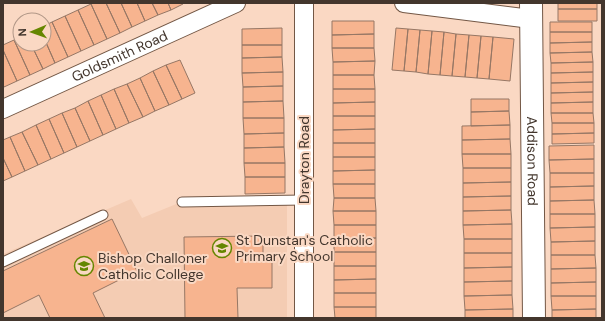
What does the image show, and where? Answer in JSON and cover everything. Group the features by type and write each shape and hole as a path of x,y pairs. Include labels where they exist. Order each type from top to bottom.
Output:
{"main road":[{"name":"Addison Road","path":"531,11 534,318"}],"street":[{"name":"Goldsmith Road","path":"3,109 236,3"},
{"name":"Drayton Road","path":"304,3 304,318"},
{"path":"404,3 531,11"}],"lane":[{"path":"182,202 304,200"},
{"path":"3,262 103,215"}],"shaded area":[{"path":"191,198 287,199 287,318 3,318 3,254 131,199 142,218"}],"building":[{"path":"106,3 120,33 107,39 91,4"},
{"path":"106,3 121,3 132,27 120,33"},
{"path":"121,3 137,3 145,21 132,27"},
{"path":"137,3 152,3 158,15 145,21"},
{"path":"152,3 168,3 171,10 158,15"},
{"path":"168,3 183,3 183,4 171,10"},
{"path":"558,3 597,3 597,9 558,9"},
{"path":"91,4 107,39 94,45 78,10"},
{"path":"558,9 597,9 597,21 558,21"},
{"path":"78,10 94,45 81,51 65,16"},
{"path":"65,16 81,51 68,57 52,22"},
{"path":"332,21 374,21 374,34 332,35"},
{"path":"52,22 68,57 55,63 50,52 52,52"},
{"path":"550,22 592,22 592,32 550,32"},
{"path":"282,28 282,45 242,45 242,29"},
{"path":"396,28 408,29 404,71 392,70"},
{"path":"408,29 420,30 416,72 404,71"},
{"path":"420,30 432,31 428,74 416,72"},
{"path":"432,31 444,32 440,75 428,74"},
{"path":"444,32 456,34 452,76 440,75"},
{"path":"550,32 592,32 592,42 550,43"},
{"path":"374,34 374,48 332,48 332,35"},
{"path":"456,34 469,35 465,77 452,76"},
{"path":"469,35 481,36 477,78 465,77"},
{"path":"481,36 493,37 489,79 477,78"},
{"path":"493,37 514,39 510,81 489,79"},
{"path":"12,41 12,52 19,52 30,75 17,81 3,50 3,45"},
{"path":"592,42 592,52 550,53 550,43"},
{"path":"242,45 282,45 282,57 242,58"},
{"path":"332,48 374,48 375,61 333,62"},
{"path":"3,50 17,81 4,87 3,84"},
{"path":"19,52 35,52 43,69 30,75"},
{"path":"35,52 50,52 55,63 43,69"},
{"path":"592,52 593,62 551,63 550,53"},
{"path":"282,57 283,72 242,73 242,58"},
{"path":"180,60 195,93 182,99 166,65"},
{"path":"375,61 374,75 333,75 333,62"},
{"path":"593,62 593,72 551,73 551,63"},
{"path":"166,65 182,99 169,105 153,71"},
{"path":"153,71 169,105 155,111 140,78"},
{"path":"283,72 283,86 243,87 242,73"},
{"path":"593,72 593,82 551,83 551,73"},
{"path":"333,75 374,75 375,89 333,89"},
{"path":"140,78 155,111 143,117 127,84"},
{"path":"593,82 593,92 551,93 551,83"},
{"path":"127,84 143,117 129,123 114,89"},
{"path":"283,86 283,101 243,102 243,87"},
{"path":"114,89 129,123 116,129 101,95"},
{"path":"333,89 375,89 375,102 333,103"},
{"path":"593,92 593,102 551,103 551,93"},
{"path":"101,95 116,129 103,135 88,101"},
{"path":"471,99 509,99 509,111 471,112"},
{"path":"88,101 103,135 90,141 75,108"},
{"path":"283,101 284,118 243,118 243,102"},
{"path":"375,102 375,116 333,116 333,103"},
{"path":"593,102 593,113 551,113 551,103"},
{"path":"75,108 90,141 77,147 62,113"},
{"path":"509,111 510,125 471,126 471,112"},
{"path":"62,113 77,147 64,153 49,119"},
{"path":"551,113 593,113 594,123 552,123"},
{"path":"333,116 375,116 375,129 333,130"},
{"path":"243,118 284,118 284,133 244,134"},
{"path":"49,119 64,153 51,159 36,125"},
{"path":"552,123 594,123 594,133 552,134"},
{"path":"36,125 51,159 38,165 22,132"},
{"path":"510,125 510,139 462,140 462,126"},
{"path":"375,129 375,143 333,143 333,130"},
{"path":"22,132 38,165 25,171 10,137"},
{"path":"284,133 284,147 244,148 244,134"},
{"path":"594,133 594,143 552,144 552,134"},
{"path":"10,137 25,171 12,177 3,158 3,140"},
{"path":"510,139 511,154 462,154 462,140"},
{"path":"333,143 375,143 375,157 333,157"},
{"path":"594,145 594,159 549,160 549,146"},
{"path":"284,147 285,163 244,163 244,148"},
{"path":"462,154 511,154 511,168 463,168"},
{"path":"333,157 375,157 375,170 333,171"},
{"path":"3,158 12,177 3,181"},
{"path":"594,159 594,173 550,173 549,160"},
{"path":"244,163 285,163 285,177 245,177"},
{"path":"463,168 511,168 511,182 463,183"},
{"path":"375,170 375,184 333,184 333,171"},
{"path":"550,173 594,173 594,186 550,187"},
{"path":"245,177 285,177 285,193 245,194"},
{"path":"511,182 511,196 463,197 463,183"},
{"path":"333,184 375,184 375,198 334,198"},
{"path":"594,186 594,200 550,201 550,187"},
{"path":"511,196 511,210 463,211 463,197"},
{"path":"334,198 375,198 376,211 333,211"},
{"path":"594,200 595,214 550,214 550,201"},
{"path":"511,210 512,224 463,225 463,211"},
{"path":"333,211 376,211 376,225 334,225"},
{"path":"550,214 595,214 595,227 550,228"},
{"path":"112,219 137,271 93,293 105,318 50,318 39,295 3,313 3,271"},
{"path":"512,224 512,239 464,239 463,225"},
{"path":"334,225 376,225 376,238 334,239"},
{"path":"595,227 595,241 551,242 550,228"},
{"path":"263,236 263,257 272,256 272,288 237,288 238,318 185,318 184,237"},
{"path":"376,238 376,252 334,252 334,239"},
{"path":"464,239 512,239 512,253 464,253"},
{"path":"595,241 595,255 551,255 551,242"},
{"path":"334,252 376,252 376,266 334,266"},
{"path":"464,253 512,253 512,267 464,268"},
{"path":"551,255 595,255 596,268 551,269"},
{"path":"334,266 376,266 376,279 334,280"},
{"path":"512,267 512,281 464,282 464,268"},
{"path":"596,268 596,282 551,283 551,269"},
{"path":"376,279 376,293 334,293 334,280"},
{"path":"512,281 512,295 464,296 464,282"},
{"path":"596,282 596,296 551,296 551,283"},
{"path":"334,293 376,293 376,307 334,307"},
{"path":"512,295 513,309 465,310 464,296"},
{"path":"551,296 596,296 596,309 552,310"},
{"path":"334,307 376,307 376,318 335,318"},
{"path":"513,309 513,318 465,318 465,310"},
{"path":"596,309 596,318 552,318 552,310"}],"place":[{"name":"St Dunstan's Catholic Primary School","path":"222,248"},
{"name":"Bishop Challoner Catholic College","path":"84,266"}]}
